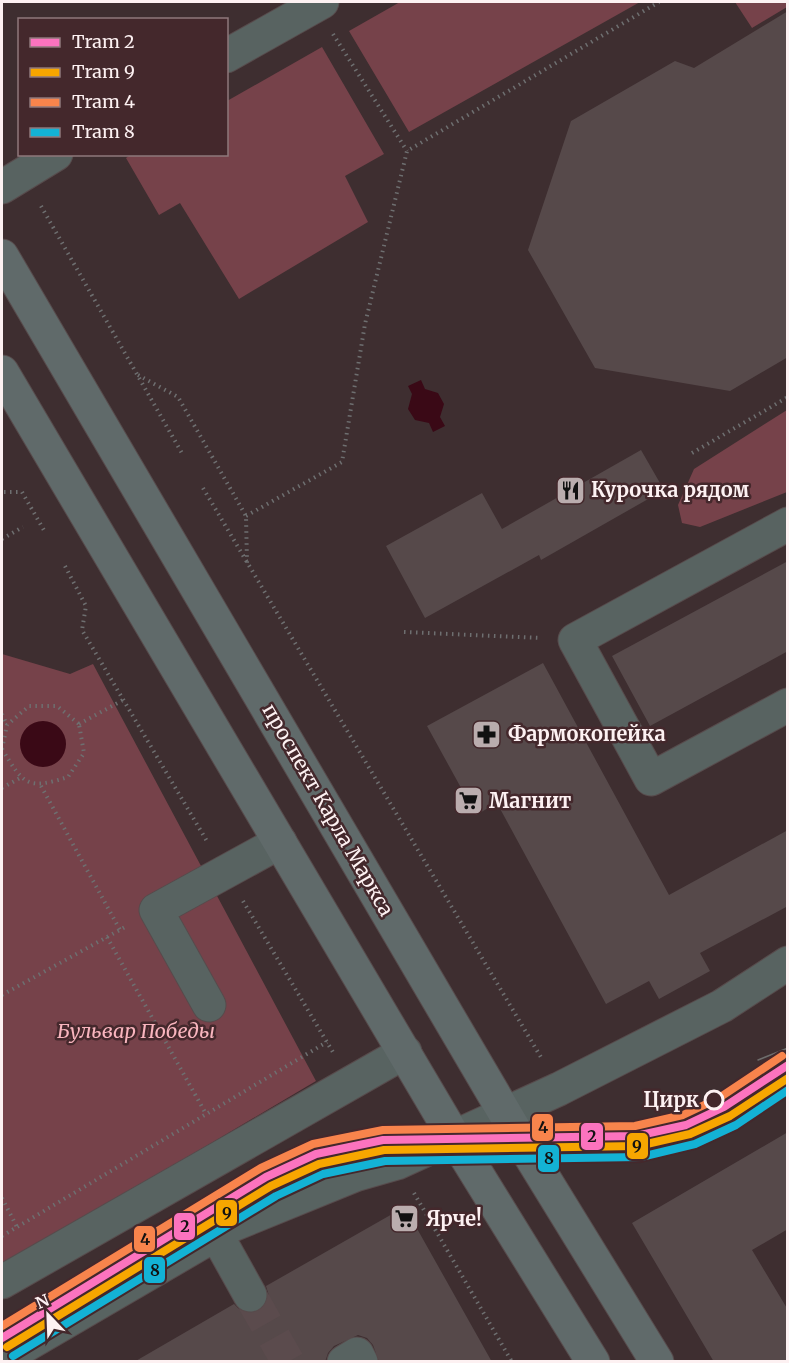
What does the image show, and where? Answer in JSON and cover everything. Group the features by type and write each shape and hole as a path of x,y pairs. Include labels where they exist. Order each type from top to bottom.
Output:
{"main road":[{"name":"проспект Карла Маркса","path":"2,256 506,1113 657,1362"},
{"path":"2,372 454,1137 593,1362"}],"street":[{"path":"228,55 317,3"},
{"path":"2,187 53,156"},
{"path":"788,524 575,640 651,779 788,705"},
{"path":"209,1005 156,910 280,842"},
{"path":"2,1359 216,1234 355,1175 397,1163 559,1089 722,1006 788,963"},
{"path":"2,1282 405,1052"},
{"path":"216,1234 250,1295"},
{"path":"344,1362 357,1354 361,1362"}],"path":[{"path":"406,151 659,2"},
{"path":"246,516 342,462 365,324 406,151 317,3"},
{"path":"41,206 183,455"},
{"path":"137,375 178,397 246,516 247,563"},
{"path":"692,453 788,397"},
{"path":"203,488 542,1060"},
{"path":"4,492 22,492 45,532"},
{"path":"2,539 24,527"},
{"path":"65,566 86,606 82,630 339,1063"},
{"path":"404,632 575,640"},
{"path":"79,724 123,700"},
{"path":"2,714 7,725 2,749 20,778 41,786 68,777 84,753 79,724 57,706 29,706 7,725"},
{"path":"2,788 20,778"},
{"path":"41,786 120,930"},
{"path":"2,996 156,910"},
{"path":"108,937 206,1114"},
{"path":"2,1236 327,1042"},
{"path":"409,1185 512,1362"},
{"path":"2,1198 17,1227"}],"green space":[{"path":"400,2 640,2 409,132 349,31"},
{"path":"735,2 787,2 787,7 752,28"},
{"path":"322,47 384,154 345,176 368,222 239,299 180,203 159,215 126,158 129,156 228,156 228,100"},
{"path":"787,410 787,492 700,527 682,523 678,505 694,469"},
{"name":"Бульвар Победы","path":"2,654 70,674 93,664 316,1081 2,1267"}],"shaded area":[{"path":"421,380 425,389 438,393 444,404 440,417 445,426 433,432 429,423 415,420 408,409 412,394 408,386"},
{"path":"43,721 59,728 66,744 59,760 43,767 27,760 20,744 27,728"}],"building":[{"path":"788,11 788,357 730,391 595,368 528,250 571,121 675,61 694,68"},
{"path":"641,450 664,490 541,560 539,555 425,618 386,546 482,493 502,529"},
{"path":"788,561 788,651 650,726 612,656"},
{"path":"543,663 669,895 788,830 788,906 700,953 710,971 659,999 649,981 606,1004 497,803 476,815 427,726"},
{"path":"788,1132 788,1229 752,1250 788,1310 788,1362 714,1362 632,1223"},
{"path":"394,1213 415,1225 492,1362 379,1362 373,1345 367,1338 358,1335 334,1346 325,1362 134,1362 234,1304 241,1311 249,1314 260,1311 269,1296 266,1286"}],"tunnel":[{"path":"250,1295 288,1362"}],"tram line":[{"path":"758,1060 788,1048"},
{"name":"4","path":"2,1326 261,1168 313,1144 383,1130 635,1126 683,1115 719,1098 782,1056"},
{"name":"2","path":"2,1338 266,1177 316,1154 383,1140 636,1136 686,1125 724,1107 788,1065"},
{"name":"9","path":"7,1347 271,1186 319,1164 384,1150 638,1146 690,1134 730,1116 788,1078"},
{"name":"8","path":"13,1356 276,1196 323,1174 385,1161 641,1157 695,1144 736,1125 788,1090"}],"place":[{"name":"Курочка рядом","path":"570,490"},
{"name":"Фармокопейка","path":"487,734"},
{"name":"Магнит","path":"468,801"},
{"name":"Цирк","path":"714,1100"},
{"name":"Ярче!","path":"405,1219"}]}
